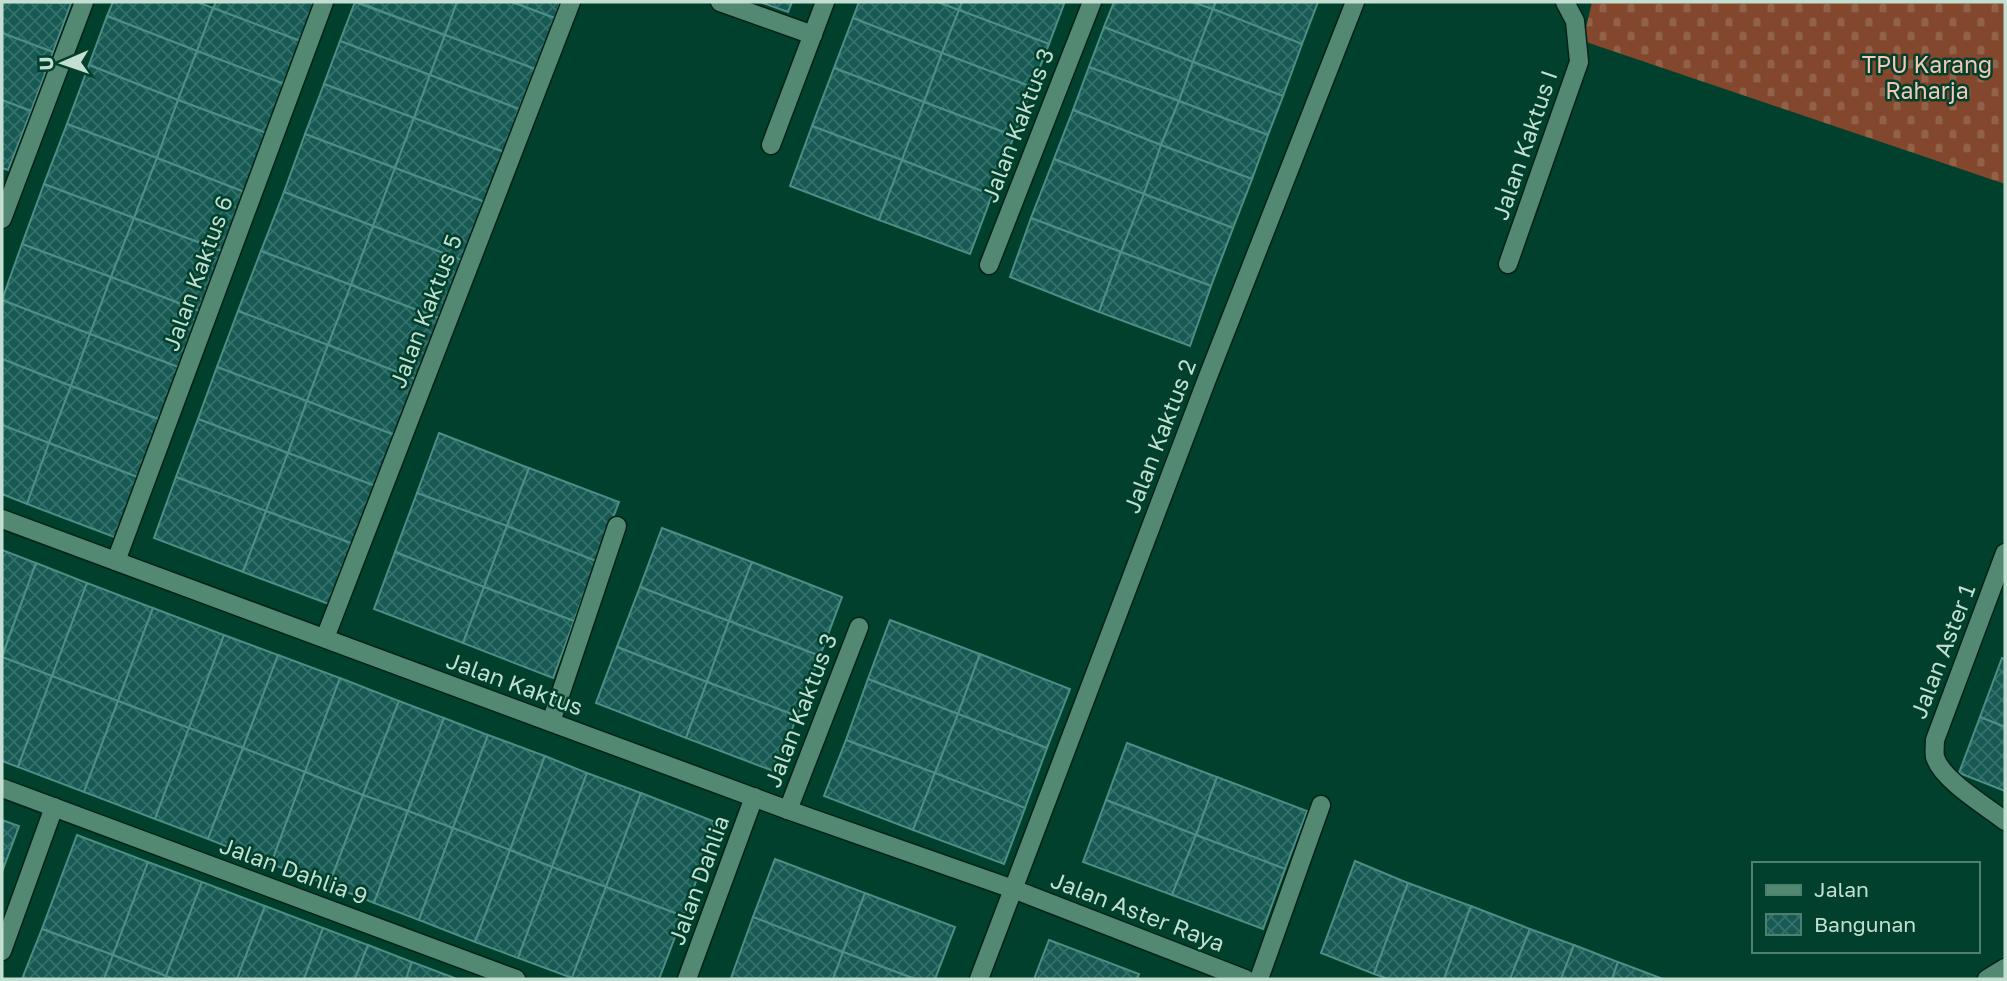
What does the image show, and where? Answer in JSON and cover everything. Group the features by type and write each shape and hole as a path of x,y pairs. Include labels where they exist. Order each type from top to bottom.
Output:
{"street":[{"path":"2,219 83,2"},
{"name":"Jalan Kaktus 6","path":"116,561 324,2"},
{"name":"Jalan Kaktus 5","path":"325,638 571,2"},
{"path":"720,2 813,35"},
{"path":"771,145 825,2"},
{"name":"Jalan Kaktus 3","path":"989,265 1092,2"},
{"name":"Jalan Kaktus 2","path":"979,979 1207,379 1355,2"},
{"name":"Jalan Kaktus I","path":"1508,264 1579,62 1575,21 1565,2"},
{"name":"Jalan Kaktus","path":"2,519 788,810 1013,889"},
{"path":"551,722 617,526"},
{"name":"Jalan Aster 1","path":"2005,553 1935,740 1935,756 1943,770 2005,821"},
{"name":"Jalan Kaktus 3","path":"788,810 859,627"},
{"name":"Jalan Dahlia 9","path":"2,788 516,979"},
{"name":"Jalan Dahlia","path":"687,979 754,797"},
{"path":"1259,979 1321,805"},
{"path":"2,951 54,807"},
{"name":"Jalan Aster Raya","path":"1013,889 1245,979"},
{"path":"1987,979 2005,968"}],"green space":[{"name":"TPU Karang Raharja","path":"1592,2 2005,2 2005,184 1583,41"}],"building":[{"path":"2,2 71,3 53,52 2,33"},
{"path":"113,2 198,2 213,8 197,51 107,16"},
{"path":"216,2 317,2 303,42 213,8"},
{"path":"355,2 445,35 430,75 340,41"},
{"path":"357,2 457,2 445,35"},
{"path":"457,2 512,2 555,18 535,69 445,35"},
{"path":"512,2 560,2 555,18"},
{"path":"760,2 792,2 788,12"},
{"path":"859,2 938,2 959,10 942,53 853,18"},
{"path":"938,2 962,2 959,10"},
{"path":"962,2 1064,4 1049,44 959,10"},
{"path":"1114,2 1193,2 1213,9 1193,62 1104,27"},
{"path":"1193,2 1216,2 1213,9"},
{"path":"1216,2 1318,2 1302,44 1213,9"},
{"path":"213,8 303,42 287,85 197,51"},
{"path":"1213,9 1302,44 1283,96 1193,62"},
{"path":"959,10 1049,44 1032,87 942,53"},
{"path":"107,16 197,51 178,100 89,65"},
{"path":"853,18 942,53 924,102 834,68"},
{"path":"1104,27 1193,62 1179,101 1089,67"},
{"path":"2,33 53,52 31,111 2,100"},
{"path":"445,35 535,69 519,109 430,75"},
{"path":"340,41 430,75 414,118 324,84"},
{"path":"197,51 287,85 269,134 178,100"},
{"path":"942,53 1032,87 1014,136 924,102"},
{"path":"1193,62 1283,96 1268,135 1179,101"},
{"path":"89,65 178,100 157,158 67,124"},
{"path":"1089,67 1179,101 1161,145 1073,110"},
{"path":"834,68 924,102 902,160 812,126"},
{"path":"430,75 519,109 504,152 414,118"},
{"path":"324,84 414,118 395,168 305,134"},
{"path":"2,100 31,111 8,170 2,168"},
{"path":"178,100 269,134 247,193 157,158"},
{"path":"1179,101 1268,135 1252,179 1161,145"},
{"path":"924,102 1014,136 992,195 902,160"},
{"path":"1073,110 1161,145 1144,194 1054,159"},
{"path":"414,118 504,152 485,202 395,168"},
{"path":"67,124 157,158 134,218 44,184"},
{"path":"812,126 902,160 879,220 790,186"},
{"path":"305,134 395,168 373,226 284,192"},
{"path":"1161,145 1252,179 1233,228 1144,194"},
{"path":"157,158 247,193 224,252 134,218"},
{"path":"1054,159 1144,194 1121,252 1031,218"},
{"path":"902,160 992,195 970,254 879,220"},
{"path":"395,168 485,202 464,261 373,226"},
{"path":"44,184 134,218 111,277 22,244"},
{"path":"284,192 373,226 351,285 261,251"},
{"path":"1144,194 1233,228 1211,286 1121,252"},
{"path":"134,218 224,252 202,312 111,277"},
{"path":"1031,218 1121,252 1099,312 1010,277"},
{"path":"373,226 464,261 441,319 351,285"},
{"path":"22,244 111,277 90,334 2,300"},
{"path":"261,251 351,285 328,345 238,311"},
{"path":"1121,252 1211,286 1190,346 1099,312"},
{"path":"111,277 202,312 181,368 90,334"},
{"path":"351,285 441,319 418,380 328,345"},
{"path":"2,300 90,334 71,386 2,359"},
{"path":"238,311 328,345 307,401 217,367"},
{"path":"90,334 181,368 161,420 71,386"},
{"path":"328,345 418,380 397,436 307,401"},
{"path":"2,359 71,386 49,443 2,425"},
{"path":"217,367 307,401 288,453 198,419"},
{"path":"71,386 161,420 140,478 49,443"},
{"path":"307,401 397,436 378,487 288,453"},
{"path":"198,419 288,453 266,511 176,477"},
{"path":"2,425 49,443 27,504 2,494"},
{"path":"439,433 529,468 507,526 417,493"},
{"path":"49,443 140,478 117,538 27,504"},
{"path":"288,453 378,487 356,545 266,511"},
{"path":"529,468 619,502 596,561 507,526"},
{"path":"176,477 266,511 243,572 154,538"},
{"path":"417,493 507,526 484,587 395,552"},
{"path":"266,511 356,545 334,606 243,572"},
{"path":"507,526 596,561 574,621 484,587"},
{"path":"662,528 752,562 729,621 640,587"},
{"path":"2,550 36,563 2,656"},
{"path":"395,552 484,587 463,643 374,609"},
{"path":"752,562 842,597 820,656 729,621"},
{"path":"36,563 87,583 52,676 2,657"},
{"path":"87,583 153,608 118,701 52,676"},
{"path":"484,587 574,621 553,678 463,643"},
{"path":"640,587 729,621 707,682 617,647"},
{"path":"153,608 224,635 189,728 118,701"},
{"path":"890,620 980,654 958,714 868,679"},
{"path":"729,621 820,656 797,716 707,682"},
{"path":"224,635 278,655 243,748 189,728"},
{"path":"617,647 707,682 686,738 596,703"},
{"path":"980,654 1070,689 1047,748 958,714"},
{"path":"278,655 340,678 305,772 243,748"},
{"path":"2,657 52,676 18,767 2,761"},
{"path":"2002,658 2005,659 2005,727 1980,717"},
{"path":"52,676 118,701 84,792 18,767"},
{"path":"340,678 399,701 363,795 305,772"},
{"path":"868,679 958,714 935,773 846,740"},
{"path":"707,682 797,716 776,772 686,738"},
{"path":"118,701 189,728 155,819 84,792"},
{"path":"399,701 444,718 408,811 363,795"},
{"path":"958,714 1047,748 1025,808 935,773"},
{"path":"1980,717 2005,727 2005,791 1959,773"},
{"path":"444,718 488,735 453,828 408,811"},
{"path":"189,728 243,748 208,839 155,819"},
{"path":"488,735 545,756 510,850 453,828"},
{"path":"846,740 935,773 913,830 824,796"},
{"path":"1127,743 1217,777 1196,835 1106,800"},
{"path":"243,748 305,772 271,864 208,839"},
{"path":"545,756 587,773 552,867 510,850"},
{"path":"305,772 363,795 329,885 271,864"},
{"path":"587,773 641,793 606,887 552,867"},
{"path":"935,773 1025,808 1004,864 913,830"},
{"path":"1217,777 1307,811 1285,869 1196,835"},
{"path":"641,793 718,823 683,916 606,887"},
{"path":"363,795 408,811 374,903 329,885"},
{"path":"1106,800 1196,835 1172,895 1083,862"},
{"path":"408,811 453,828 419,920 374,903"},
{"path":"2,820 19,826 2,872"},
{"path":"453,828 510,850 475,942 419,920"},
{"path":"77,835 148,862 113,955 42,929"},
{"path":"1196,835 1285,869 1263,929 1172,895"},
{"path":"510,850 552,867 518,958 475,942"},
{"path":"775,859 865,893 843,952 753,917"},
{"path":"1355,861 1408,883 1374,974 1321,953"},
{"path":"148,862 202,882 166,976 113,955"},
{"path":"552,867 606,887 572,978 518,958"},
{"path":"202,882 265,906 237,979 175,979 166,976"},
{"path":"1408,883 1471,906 1444,979 1388,979 1374,974"},
{"path":"606,887 683,916 659,979 572,978"},
{"path":"865,893 955,927 935,979 915,979 843,952"},
{"path":"265,906 323,928 304,979 237,979"},
{"path":"1471,906 1530,929 1510,979 1444,979"},
{"path":"753,917 843,952 833,979 731,978"},
{"path":"323,928 368,945 355,979 304,979"},
{"path":"42,929 113,955 104,979 22,979"},
{"path":"1530,929 1574,945 1561,979 1510,979"},
{"path":"1049,940 1139,974 1137,979 1034,979"},
{"path":"368,945 412,962 406,979 355,979"},
{"path":"1574,945 1618,962 1612,979 1561,979"},
{"path":"843,952 915,979 833,979"},
{"path":"113,955 166,976 165,979 104,979"},
{"path":"412,962 457,979 406,979"},
{"path":"1618,962 1663,979 1612,979"}]}
